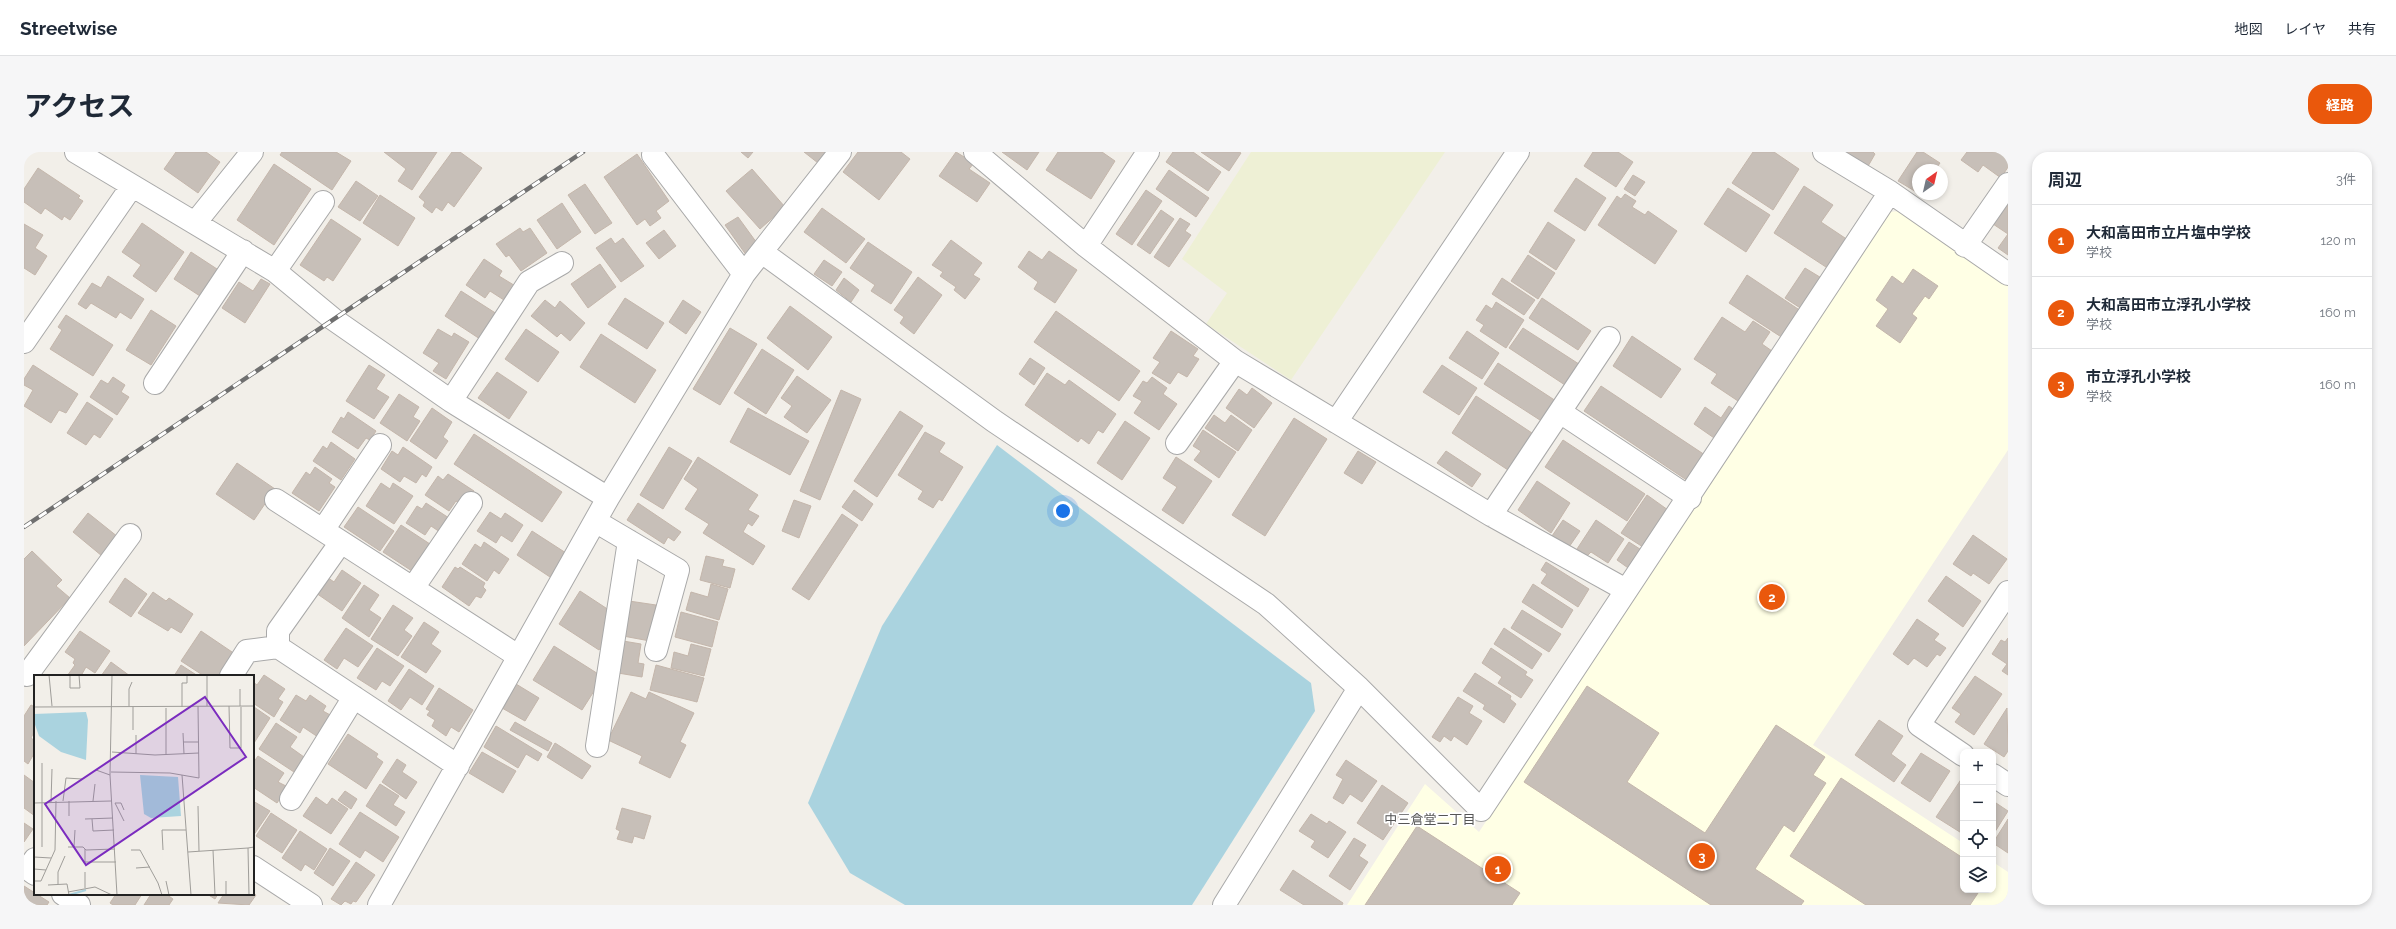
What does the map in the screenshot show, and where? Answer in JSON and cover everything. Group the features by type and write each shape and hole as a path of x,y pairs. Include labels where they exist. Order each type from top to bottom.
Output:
{"street":[{"path":"195,223 252,152"},
{"path":"379,905 608,498 744,274 763,253 840,152"},
{"path":"975,152 1086,246 1235,362 1491,515 1626,590"},
{"path":"1086,246 1148,152"},
{"path":"1336,422 1518,152"},
{"path":"1824,152 1890,192 1965,246 2008,274"},
{"path":"89,155 132,186 275,271 333,320 451,401 608,498"},
{"path":"653,155 744,274"},
{"path":"1965,246 2008,184"},
{"path":"24,342 132,186"},
{"path":"763,253 994,421 1266,604 1359,688 1481,810 1626,590 1690,498 1890,192"},
{"path":"275,271 323,202"},
{"path":"155,383 243,251"},
{"path":"451,401 529,282 562,263"},
{"path":"1491,515 1609,338"},
{"path":"1177,443 1235,362"},
{"path":"1560,412 1690,498"},
{"path":"278,647 278,631 332,536 380,445"},
{"path":"276,500 518,656"},
{"path":"413,588 471,503"},
{"path":"595,521 678,570 656,650"},
{"path":"29,676 130,535"},
{"path":"597,746 629,541"},
{"path":"1960,753 1919,725 2008,592"},
{"path":"232,675 247,651 278,647 458,766"},
{"path":"1224,905 1359,688"},
{"path":"290,798 354,697"},
{"path":"1996,777 2008,785"},
{"path":"34,860 28,869 34,873"},
{"path":"254,868 311,905"},
{"path":"65,895 80,905"}],"shaded area":[{"path":"1251,152 1445,152 1291,380 1206,324 1227,293 1182,259"},
{"path":"1901,211 2008,284 2008,450 1813,745 1960,841 1960,893 1996,893 1996,864 2008,872 2008,905 1347,905 1425,784 1479,832 1888,212"}],"water":[{"path":"997,445 1311,683 1315,711 1192,905 905,905 850,873 808,803 882,626"}],"building":[{"path":"176,152 206,152 220,162 198,193 164,169"},
{"path":"282,152 336,152 351,161 332,190 280,155"},
{"path":"384,152 437,152 412,190 398,181 406,169"},
{"path":"452,152 460,152 482,168 454,207 448,202 442,211 436,207 432,213 423,206 425,202 419,197"},
{"path":"741,152 753,152 748,158"},
{"path":"804,152 826,152 818,163"},
{"path":"858,152 901,152 910,159 879,200 843,172"},
{"path":"956,152 974,163 969,169 990,183 977,202 939,176"},
{"path":"1002,152 1039,152 1027,170"},
{"path":"1058,152 1102,152 1115,161 1091,199 1046,170"},
{"path":"1173,152 1193,152 1221,172 1208,191 1166,162"},
{"path":"1201,152 1239,152 1241,153 1229,171"},
{"path":"1593,152 1618,152 1633,162 1616,187 1584,166"},
{"path":"1753,152 1774,152 1799,169 1773,210 1732,183"},
{"path":"1842,152 1873,152 1875,154 1867,168"},
{"path":"1917,152 1923,152 1940,163 1912,164 1912,189 1898,181"},
{"path":"1967,152 2008,152 2008,167 2001,178 1983,165 1978,172 1961,160"},
{"path":"637,154 669,201 656,211 661,218 650,226 645,219 637,225 604,177"},
{"path":"274,164 311,189 274,245 237,220"},
{"path":"38,168 80,196 78,198 83,201 70,220 64,216 62,220 45,208 41,214 24,202 24,189"},
{"path":"752,169 785,207 760,229 726,191"},
{"path":"1169,170 1209,198 1196,217 1156,189"},
{"path":"1633,175 1645,182 1635,196 1624,189"},
{"path":"1576,178 1606,198 1585,231 1554,211"},
{"path":"356,181 378,196 360,221 338,207"},
{"path":"585,184 612,223 595,234 568,195"},
{"path":"1804,186 1833,205 1821,222 1848,240 1829,269 1774,233"},
{"path":"1728,188 1770,215 1746,252 1704,224"},
{"path":"1146,190 1162,201 1132,245 1116,234"},
{"path":"1625,194 1636,201 1632,207 1645,215 1648,211 1677,231 1655,264 1598,225 1617,196 1621,199"},
{"path":"380,195 415,218 398,246 363,223"},
{"path":"2008,202 2008,234 1993,224"},
{"path":"562,203 581,232 557,249 537,220"},
{"path":"822,208 865,239 846,263 804,232"},
{"path":"1161,210 1174,219 1150,254 1137,245"},
{"path":"738,217 762,250 749,259 725,225"},
{"path":"1180,218 1190,224 1185,231 1191,235 1169,267 1154,257"},
{"path":"331,219 361,239 333,281 327,277 324,281 300,265"},
{"path":"1548,222 1575,240 1556,270 1529,252"},
{"path":"142,223 184,252 156,292 133,276 141,265 122,252"},
{"path":"24,224 43,235 35,248 47,256 35,275 24,268"},
{"path":"520,228 523,232 530,228 547,253 521,271 509,255 506,257 496,244"},
{"path":"664,230 676,246 659,259 646,243"},
{"path":"2008,234 2008,255 1998,248"},
{"path":"611,238 615,244 623,238 644,266 621,282 596,248"},
{"path":"951,240 982,263 973,275 980,279 965,299 954,290 956,287 940,276 943,272 932,265"},
{"path":"868,242 912,272 891,304 871,291 875,285 850,268"},
{"path":"1029,251 1042,260 1049,251 1077,270 1055,303 1034,289 1038,282 1018,267"},
{"path":"191,252 217,269 200,296 174,279"},
{"path":"1528,255 1555,273 1538,299 1511,281"},
{"path":"484,259 502,271 499,276 517,287 507,302 490,291 485,298 466,285"},
{"path":"824,260 842,272 832,286 814,274"},
{"path":"600,264 616,287 588,308 571,284"},
{"path":"1805,268 1828,282 1808,313 1785,298"},
{"path":"1913,269 1938,286 1929,299 1925,296 1912,314 1917,318 1900,343 1876,326 1888,309 1876,300 1892,276 1903,284"},
{"path":"1747,275 1807,315 1789,342 1729,303"},
{"path":"108,276 144,299 131,319 120,312 116,318 91,303 86,309 78,304 92,283 101,288"},
{"path":"918,277 942,295 914,334 900,323 904,317 894,310"},
{"path":"844,278 859,290 851,302 836,290"},
{"path":"1502,278 1535,300 1524,315 1492,294"},
{"path":"261,279 270,284 245,323 222,308 239,282 253,291"},
{"path":"461,291 497,314 480,339 445,316"},
{"path":"625,298 664,323 647,349 608,324"},
{"path":"1542,298 1591,331 1578,350 1529,318"},
{"path":"545,300 555,308 560,301 585,323 570,341 561,333 557,337 531,316"},
{"path":"683,300 701,312 686,334 669,322"},
{"path":"1496,302 1524,320 1506,348 1480,331 1484,325 1476,320 1486,305 1492,309"},
{"path":"790,306 832,337 808,370 767,338"},
{"path":"151,310 176,326 151,365 126,350"},
{"path":"1056,311 1140,371 1119,401 1034,342"},
{"path":"66,315 113,345 93,376 50,349 62,330 58,327"},
{"path":"1722,317 1745,332 1753,321 1770,332 1762,344 1772,351 1738,401 1711,383 1717,374 1694,359"},
{"path":"730,328 757,344 720,405 693,389"},
{"path":"1523,328 1582,366 1568,387 1509,348"},
{"path":"438,329 452,337 454,333 469,342 446,379 433,371 439,363 423,353"},
{"path":"526,329 559,352 538,382 505,359"},
{"path":"1171,331 1198,349 1193,356 1199,359 1187,377 1178,372 1170,384 1152,373 1160,362 1153,358"},
{"path":"1467,331 1499,353 1482,379 1449,358"},
{"path":"601,334 656,370 635,403 580,367"},
{"path":"1632,336 1681,369 1661,398 1613,366"},
{"path":"762,349 794,370 766,414 734,393"},
{"path":"1030,358 1045,368 1034,385 1019,374"},
{"path":"1498,363 1556,401 1543,422 1484,384"},
{"path":"33,365 78,394 66,413 59,410 51,423 24,406 33,390 24,385 24,379"},
{"path":"369,365 385,375 376,389 389,397 374,419 346,401"},
{"path":"1442,365 1477,388 1459,415 1423,392"},
{"path":"497,372 527,392 509,419 478,398"},
{"path":"1047,373 1065,385 1069,380 1116,414 1103,433 1098,430 1089,444 1081,438 1078,442 1025,405"},
{"path":"797,376 831,400 807,433 784,417 792,406 781,398"},
{"path":"113,377 125,385 121,392 129,397 117,415 90,397 101,380 108,384"},
{"path":"1152,377 1167,388 1163,394 1177,404 1159,430 1134,413 1142,401 1133,396 1143,381 1147,383"},
{"path":"1601,386 1708,457 1691,483 1584,411"},
{"path":"1252,388 1272,403 1254,428 1226,408 1239,389 1247,395"},
{"path":"841,390 861,399 820,500 800,491"},
{"path":"399,394 419,407 413,417 420,421 407,441 380,423"},
{"path":"1476,396 1532,433 1508,470 1452,433"},
{"path":"87,402 113,419 100,438 94,434 86,445 67,433"},
{"path":"1729,406 1736,411 1717,440 1694,424 1705,407 1721,418"},
{"path":"432,408 452,422 443,437 448,441 436,459 410,441"},
{"path":"748,408 809,441 790,475 730,442"},
{"path":"900,411 923,426 877,497 854,481"},
{"path":"348,412 376,431 370,440 366,438 358,449 332,432 341,417 344,419"},
{"path":"1214,415 1225,423 1231,415 1252,430 1238,451 1205,428"},
{"path":"1294,418 1327,439 1265,536 1232,515"},
{"path":"1125,421 1150,438 1122,480 1097,463"},
{"path":"1203,430 1236,452 1219,478 1194,460 1201,451 1193,446"},
{"path":"925,432 945,443 939,452 963,467 942,501 939,499 933,508 918,499 923,491 898,475"},
{"path":"474,434 562,492 542,522 454,464"},
{"path":"1563,440 1645,494 1627,521 1545,467"},
{"path":"331,442 355,459 341,480 313,461 323,446 327,449"},
{"path":"403,447 432,467 426,477 422,474 416,483 404,476 400,482 381,469 392,451 398,455"},
{"path":"669,447 692,461 663,509 640,495"},
{"path":"1358,451 1376,462 1362,484 1344,473"},
{"path":"1446,451 1481,474 1472,487 1437,463"},
{"path":"698,457 758,495 748,510 759,516 752,526 748,523 743,532 765,546 753,565 703,533 709,524 685,509 698,489 684,479"},
{"path":"1176,457 1212,481 1183,524 1162,510 1177,487 1163,478"},
{"path":"237,463 275,489 254,520 216,494"},
{"path":"315,467 332,479 329,483 335,487 319,511 292,493 306,472 310,475"},
{"path":"448,474 474,491 464,506 456,501 449,511 425,495 438,476 443,480"},
{"path":"1537,481 1570,503 1551,533 1518,510"},
{"path":"381,483 390,489 393,483 413,496 394,524 366,506"},
{"path":"854,490 873,504 862,521 842,507"},
{"path":"1647,495 1668,510 1643,547 1621,533"},
{"path":"794,500 811,506 799,538 782,531"},
{"path":"426,503 449,518 440,532 431,526 425,535 406,523 417,506 422,509"},
{"path":"638,503 681,532 674,541 668,537 664,544 627,520"},
{"path":"358,507 394,531 380,551 344,527"},
{"path":"490,512 501,519 505,513 523,525 512,542 501,535 496,543 477,531"},
{"path":"88,513 118,537 102,556 73,532"},
{"path":"842,514 858,525 809,600 792,589"},
{"path":"1563,520 1580,531 1569,547 1552,536"},
{"path":"1596,520 1624,539 1608,563 1591,552 1587,556 1577,549"},
{"path":"401,525 433,546 415,573 383,552"},
{"path":"532,531 566,553 550,577 517,555"},
{"path":"1973,535 2007,559 1989,584 1973,573 1971,576 1953,564"},
{"path":"484,542 509,559 499,574 494,570 487,581 462,564 475,544 481,548"},
{"path":"1629,542 1643,551 1631,570 1617,560"},
{"path":"32,551 62,580 56,586 70,598 24,646 24,559"},
{"path":"706,556 724,560 722,566 735,569 730,588 700,580"},
{"path":"1546,562 1589,589 1578,607 1541,583 1547,574 1541,570"},
{"path":"455,567 458,569 460,567 485,583 483,587 486,590 481,598 476,596 469,606 442,587"},
{"path":"342,570 361,583 342,611 316,593 327,577 334,582"},
{"path":"1946,576 1981,601 1963,627 1928,601"},
{"path":"125,578 147,594 131,617 109,602"},
{"path":"711,584 728,589 719,620 686,610 691,592 708,597"},
{"path":"1533,584 1573,610 1562,628 1522,602"},
{"path":"364,585 379,595 369,610 381,618 369,637 342,618"},
{"path":"580,591 612,612 604,623 613,628 599,650 559,624"},
{"path":"153,592 166,601 169,598 193,614 181,633 171,627 168,631 138,613"},
{"path":"629,601 656,605 650,641 623,636"},
{"path":"393,605 413,618 404,630 412,636 398,656 371,639"},
{"path":"1522,610 1561,634 1549,652 1511,628"},
{"path":"681,612 718,622 712,647 675,637"},
{"path":"1917,619 1939,634 1934,640 1946,648 1940,656 1937,654 1927,667 1914,658 1908,665 1893,654"},
{"path":"424,622 439,632 431,644 441,651 426,673 401,657"},
{"path":"346,628 373,646 358,667 344,658 337,669 324,660"},
{"path":"1504,628 1542,654 1532,669 1494,644"},
{"path":"80,631 110,651 95,673 86,667 82,674 84,675 68,675 75,665 73,663 75,659 65,652"},
{"path":"201,631 235,654 222,675 202,675 181,661"},
{"path":"2008,638 2008,675 2002,671 2007,664 1992,654 2001,640 2005,642"},
{"path":"623,641 641,644 638,663 644,664 642,677 618,673"},
{"path":"691,644 711,649 704,676 671,668 674,652 688,656"},
{"path":"554,646 603,677 582,710 533,680"},
{"path":"377,648 404,666 390,686 382,681 376,690 357,678"},
{"path":"1491,648 1527,672 1525,675 1533,680 1521,698 1498,683 1502,677 1482,663"},
{"path":"111,662 129,675 102,675"},
{"path":"181,665 196,675 175,675"},
{"path":"656,665 704,678 697,702 650,690"},
{"path":"409,669 434,686 422,705 410,697 401,710 388,701"},
{"path":"1475,673 1511,696 1510,699 1516,704 1504,723 1483,709 1485,705 1463,691"},
{"path":"264,675 285,689 278,699 283,702 274,717 254,704 254,683 257,685"},
{"path":"1975,676 2002,694 1974,735 1955,722 1961,714 1952,708"},
{"path":"516,684 539,698 525,721 502,708"},
{"path":"1587,686 1659,733 1627,782 1705,833 1776,725 1825,757 1813,775 1826,783 1794,832 1784,825 1755,869 1804,901 1801,905 1711,905 1524,782"},
{"path":"439,688 473,710 459,732 451,727 446,736 432,726 435,720 427,715 430,711 426,709"},
{"path":"631,692 646,699 649,692 694,713 680,742 686,745 670,778 639,763 642,756 608,740"},
{"path":"296,695 306,701 310,695 326,706 323,711 332,716 318,737 303,727 300,733 280,720"},
{"path":"1458,697 1473,706 1469,713 1482,721 1467,745 1454,736 1451,741 1444,736 1440,742 1432,737"},
{"path":"31,705 34,706 34,732 31,738 34,740 34,754 28,764 24,761 24,716"},
{"path":"254,707 270,718 254,743"},
{"path":"2007,708 2008,751 2004,757 1996,752 1996,749 1992,749 1984,744"},
{"path":"1879,720 1903,736 1891,754 1906,765 1894,782 1855,755"},
{"path":"515,722 552,743 548,751 510,730"},
{"path":"276,723 297,737 290,747 304,757 294,772 259,749"},
{"path":"496,726 542,754 538,761 526,754 518,768 484,747"},
{"path":"348,734 378,754 376,757 383,762 366,789 328,764"},
{"path":"555,743 591,766 582,779 547,757"},
{"path":"482,752 516,771 503,793 469,773"},
{"path":"1921,753 1950,771 1930,802 1901,783"},
{"path":"258,756 284,773 278,782 288,787 277,803 254,788 254,762"},
{"path":"397,759 406,765 402,772 417,782 406,799 382,782"},
{"path":"1346,760 1377,781 1362,802 1350,794 1343,804 1333,798 1343,779 1336,775"},
{"path":"24,775 34,782 34,815 24,808"},
{"path":"1841,778 1960,856 1960,893 1978,893 1970,905 1866,905 1790,856"},
{"path":"1960,781 1960,832 1936,817"},
{"path":"380,784 399,796 393,805 405,812 396,826 366,806"},
{"path":"1382,785 1408,803 1383,840 1357,823"},
{"path":"345,791 357,799 351,809 338,800"},
{"path":"316,797 327,805 332,798 348,809 331,834 303,816"},
{"path":"254,802 270,811 254,835"},
{"path":"1996,803 2008,811 1996,830"},
{"path":"622,808 651,816 644,839 634,836 632,843 617,839 620,831 616,829"},
{"path":"360,812 399,837 383,862 365,850 360,858 339,844"},
{"path":"271,813 297,830 282,853 256,836"},
{"path":"1311,814 1327,824 1329,821 1346,832 1328,858 1311,847 1315,841 1299,831"},
{"path":"2008,819 2008,853 1996,845 1996,838"},
{"path":"24,823 33,829 24,842"},
{"path":"1417,826 1520,893 1512,905 1365,905"},
{"path":"300,831 327,849 314,870 305,864 301,871 282,858"},
{"path":"1354,838 1366,845 1359,856 1368,862 1350,890 1329,876"},
{"path":"330,848 350,861 333,886 314,873"},
{"path":"356,862 375,875 356,902 353,901 351,904 345,901 341,905 331,899"},
{"path":"1293,870 1343,903 1342,905 1304,905 1280,890"},
{"path":"24,886 34,892 34,895 38,895 49,902 47,905 24,905"},
{"path":"254,894 256,895 249,905 218,903 223,895 254,895"},
{"path":"115,895 141,895 135,905 113,905 110,903"},
{"path":"150,895 167,895 173,899 169,905 144,905"},
{"path":"209,895 217,895 215,899"}],"railway":[{"path":"24,527 583,152"}],"place":[{"name":"大和高田市立浮孔小学校","path":"1772,597"},
{"name":"市立浮孔小学校","path":"1702,856"},
{"name":"大和高田市立片塩中学校","path":"1498,869"}],"district":[{"name":"中三倉堂二丁目","path":"1430,819"}]}
